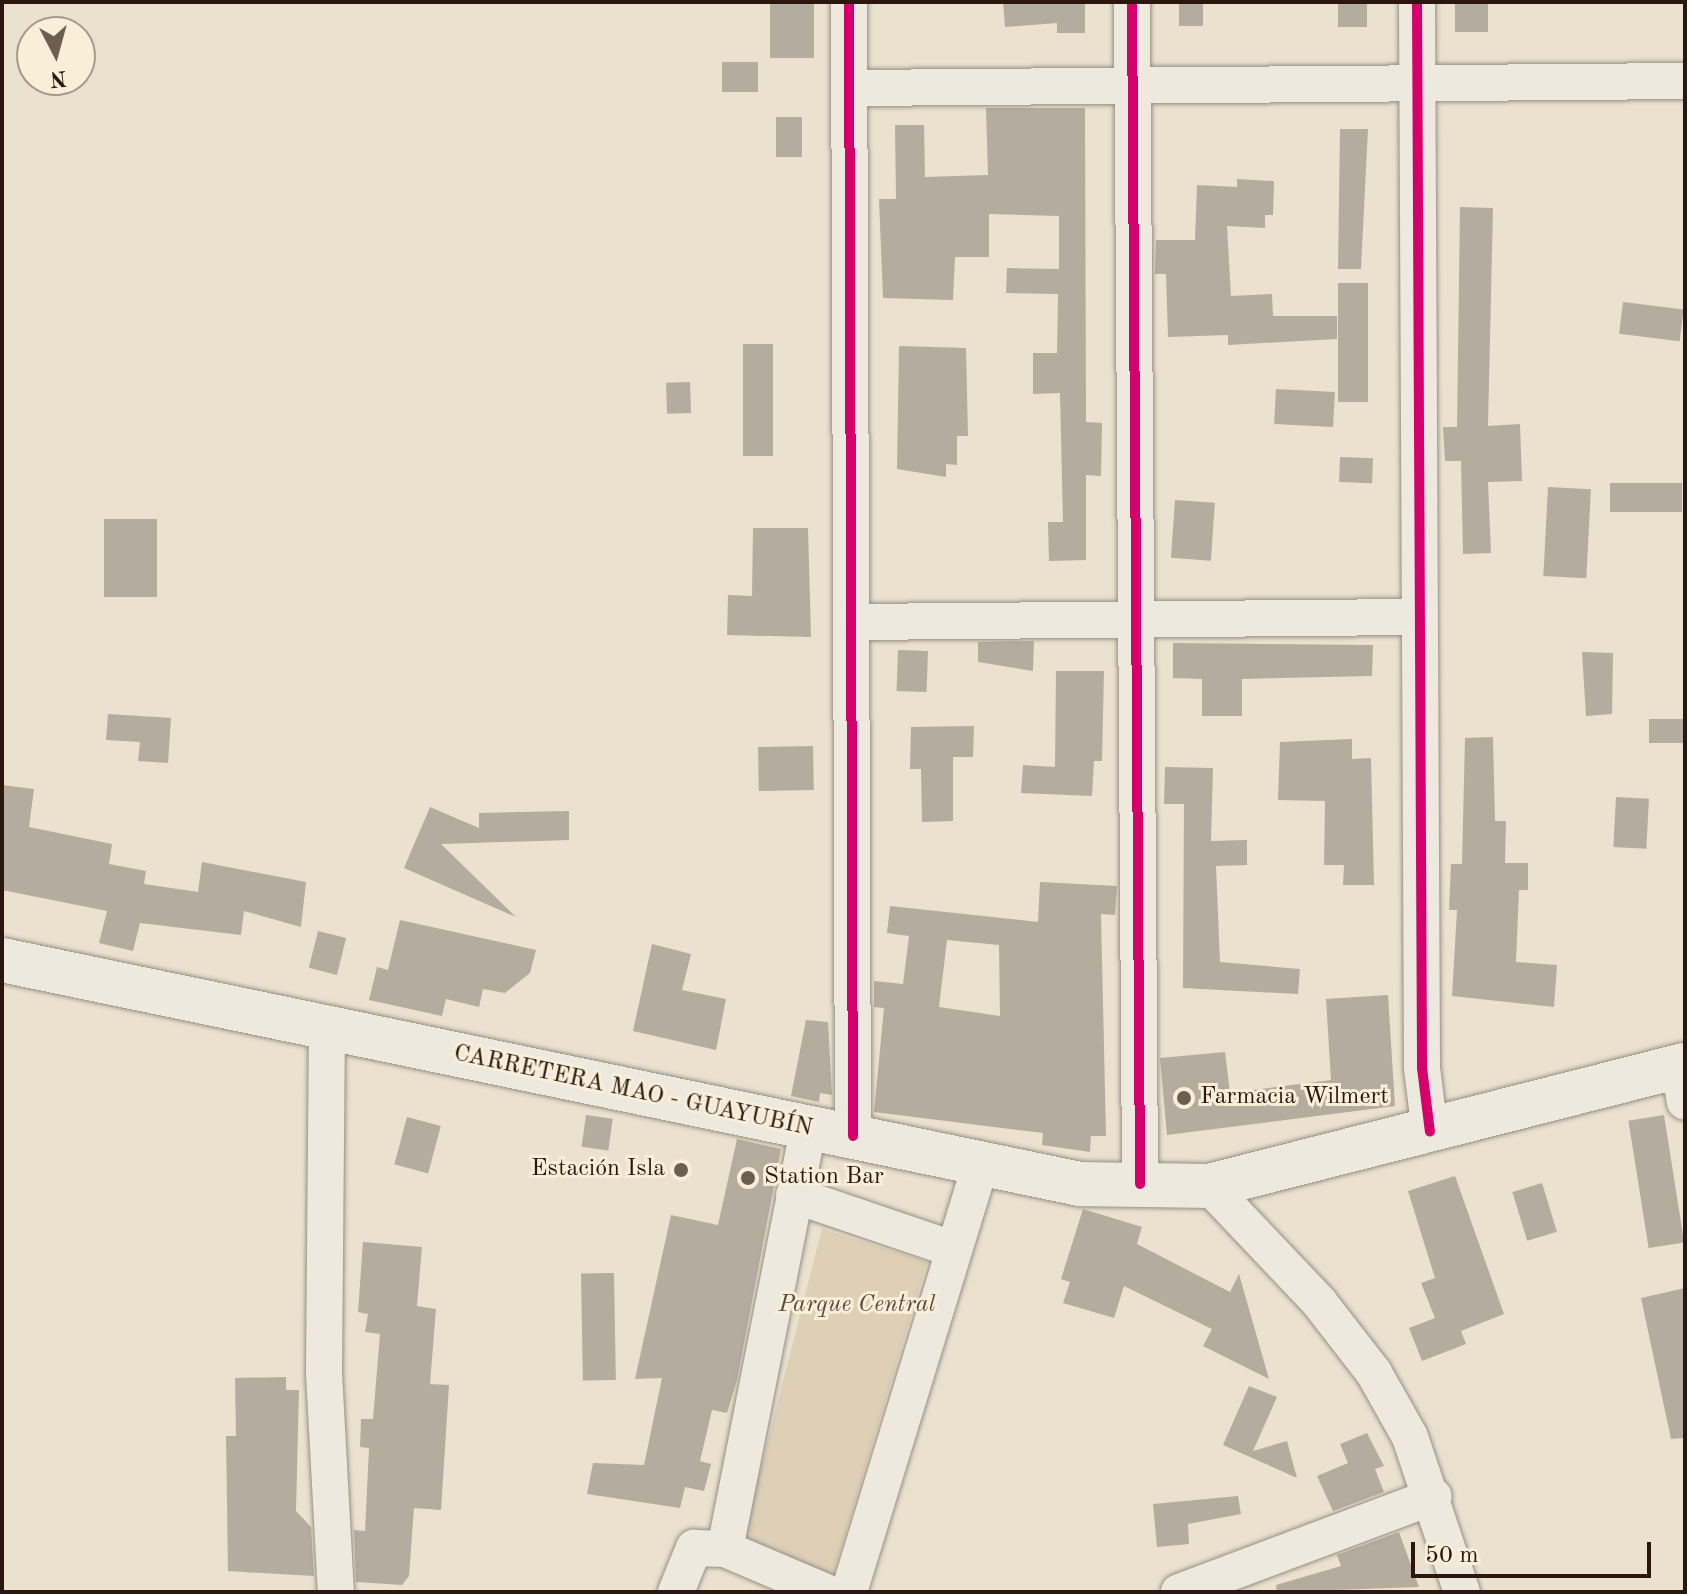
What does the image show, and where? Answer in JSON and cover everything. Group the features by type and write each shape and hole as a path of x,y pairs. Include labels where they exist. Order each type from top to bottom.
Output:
{"main road":[{"name":"CARRETERA MAO - GUAYUBÍN","path":"2,960 327,1024 807,1133 853,1136 980,1166 1080,1184 1209,1186 1430,1132 1683,1077"}],"street":[{"path":"849,2 853,88 853,1136"},
{"path":"1132,2 1140,1184"},
{"path":"1417,2 1422,1068 1430,1132"},
{"path":"853,88 1685,81"},
{"path":"852,622 1135,615 1418,617"},
{"path":"327,1024 324,1373 336,1592"},
{"path":"725,1549 807,1133"},
{"path":"849,1592 950,1248 980,1166"},
{"path":"1209,1186 1319,1302 1374,1373 1434,1496 1462,1592"},
{"path":"794,1195 950,1248"},
{"path":"1179,1592 1434,1496"},
{"path":"676,1592 694,1548 725,1549 826,1592"}],"green space":[{"name":"Parque Central","path":"822,1229 927,1262 832,1578 741,1545"}],"building":[{"path":"770,2 814,2 814,58 770,58"},
{"path":"1003,2 1085,2 1085,33 1057,33 1057,23 1005,27"},
{"path":"1179,2 1203,2 1203,26 1179,26"},
{"path":"1338,2 1367,2 1367,27 1338,27"},
{"path":"1455,2 1488,2 1488,32 1455,32"},
{"path":"722,62 758,62 758,92 722,92"},
{"path":"986,108 1085,108 1086,422 1102,423 1101,476 1086,475 1086,560 1049,561 1048,522 1063,522 1060,393 1033,394 1033,353 1057,353 1058,294 1006,293 1007,268 1059,269 1059,216 989,214 989,257 955,257 953,300 883,298 879,199 896,199 895,125 924,125 925,177 988,175"},
{"path":"776,117 802,117 802,157 776,157"},
{"path":"1340,129 1368,129 1361,269 1338,269"},
{"path":"1237,179 1274,181 1273,215 1265,215 1265,228 1227,226 1231,296 1272,294 1273,316 1337,316 1337,339 1228,345 1228,335 1168,337 1166,274 1155,274 1156,240 1195,240 1197,185 1237,187"},
{"path":"1460,207 1493,208 1488,426 1520,424 1522,481 1488,482 1491,553 1463,554 1461,461 1445,461 1443,427 1457,427"},
{"path":"1338,283 1368,283 1368,402 1338,402"},
{"path":"1623,302 1684,309 1680,341 1619,334"},
{"path":"743,344 773,344 773,456 743,456"},
{"path":"899,346 966,348 968,436 957,436 957,465 946,464 946,477 897,469"},
{"path":"690,382 691,413 667,414 666,383"},
{"path":"1276,389 1335,392 1333,427 1274,424"},
{"path":"1340,457 1373,458 1372,483 1339,482"},
{"path":"1610,483 1682,483 1682,512 1610,512"},
{"path":"1548,487 1591,489 1586,578 1543,576"},
{"path":"1175,500 1215,503 1211,561 1171,558"},
{"path":"104,519 157,519 157,597 104,597"},
{"path":"753,528 808,528 811,637 727,635 728,595 752,596"},
{"path":"1034,641 1033,671 978,662 978,642"},
{"path":"1173,643 1373,645 1372,676 1242,679 1242,716 1202,716 1202,679 1173,678"},
{"path":"898,650 928,651 927,692 897,691"},
{"path":"1582,652 1613,653 1612,714 1586,716"},
{"path":"1056,671 1104,671 1102,761 1094,761 1092,796 1021,793 1023,765 1055,767"},
{"path":"108,714 171,718 168,763 138,761 140,742 106,740"},
{"path":"1649,719 1683,719 1683,743 1649,743"},
{"path":"974,726 973,757 953,757 953,821 922,822 921,769 910,769 911,727"},
{"path":"1493,737 1495,821 1506,821 1505,863 1528,863 1528,890 1519,890 1516,962 1557,965 1554,1007 1452,996 1457,910 1449,910 1451,864 1462,864 1465,738"},
{"path":"1352,739 1352,759 1371,758 1374,885 1343,885 1344,865 1324,865 1325,801 1278,800 1280,742"},
{"path":"813,746 814,790 759,791 758,747"},
{"path":"1165,767 1213,768 1211,841 1247,840 1247,865 1216,866 1220,962 1300,969 1298,994 1183,988 1184,804 1164,804"},
{"path":"2,785 34,789 29,827 112,844 109,864 146,871 144,884 198,892 202,862 306,882 301,927 244,911 241,935 140,923 133,951 99,943 107,911 2,890"},
{"path":"1616,797 1649,799 1646,849 1613,847"},
{"path":"430,807 479,828 479,813 569,811 569,840 441,844 516,917 404,868"},
{"path":"1040,882 1117,886 1115,915 1101,914 1106,1136 1091,1136 1090,1152 1042,1145 1043,1133 874,1112 884,1008 874,1007 874,981 903,984 909,936 887,933 890,906 1038,922","holes":["947,940 999,945 1000,1016 939,1007"]},
{"path":"400,920 536,950 530,973 505,993 483,989 479,1007 446,999 442,1016 369,1000 377,967 388,970"},
{"path":"318,931 346,938 337,975 309,968"},
{"path":"652,944 691,954 682,990 726,999 716,1050 633,1031"},
{"path":"1388,995 1395,1106 1167,1135 1160,1058 1225,1052 1230,1093 1331,1080 1326,999"},
{"path":"806,1020 828,1022 832,1095 820,1093 819,1102 791,1096"},
{"path":"586,1115 613,1119 608,1150 582,1147"},
{"path":"1664,1115 1684,1242 1649,1248 1628,1121"},
{"path":"407,1117 441,1126 428,1173 394,1164"},
{"path":"737,1139 781,1149 737,1380 727,1413 712,1410 700,1461 711,1464 704,1491 685,1487 680,1508 587,1494 593,1463 644,1465 662,1378 635,1379 671,1215 718,1225"},
{"path":"1455,1176 1504,1314 1461,1331 1466,1344 1422,1361 1409,1328 1435,1318 1421,1283 1435,1278 1408,1191"},
{"path":"1542,1183 1557,1232 1527,1241 1512,1192"},
{"path":"1083,1209 1142,1227 1137,1244 1230,1292 1239,1274 1269,1379 1203,1346 1212,1329 1124,1286 1114,1318 1063,1303 1070,1282 1061,1279"},
{"path":"363,1242 422,1247 417,1306 436,1309 430,1384 449,1385 441,1510 414,1508 409,1576 402,1585 356,1582 354,1530 365,1531 369,1448 360,1447 361,1419 373,1419 380,1334 365,1332 368,1314 358,1312"},
{"path":"614,1273 616,1380 583,1381 581,1274"},
{"path":"1685,1288 1685,1438 1671,1439 1641,1298"},
{"path":"286,1377 286,1390 299,1390 296,1511 311,1527 314,1576 228,1571 226,1436 236,1436 235,1378"},
{"path":"1249,1386 1277,1397 1253,1451 1287,1441 1297,1478 1223,1445"},
{"path":"1367,1433 1384,1466 1375,1469 1384,1492 1333,1511 1317,1476 1348,1463 1340,1444"},
{"path":"1238,1496 1241,1514 1188,1524 1189,1544 1157,1547 1153,1504"},
{"path":"1399,1532 1419,1587 1277,1592 1276,1585 1341,1566 1337,1555"}],"cycle path":[{"path":"849,2 853,1136"},
{"path":"1132,2 1140,1184"},
{"path":"1417,2 1422,1068 1430,1132"}],"place":[{"name":"Farmacia Wilmert","path":"1184,1098"},
{"name":"Estación Isla","path":"681,1170"},
{"name":"Station Bar","path":"748,1178"}]}
